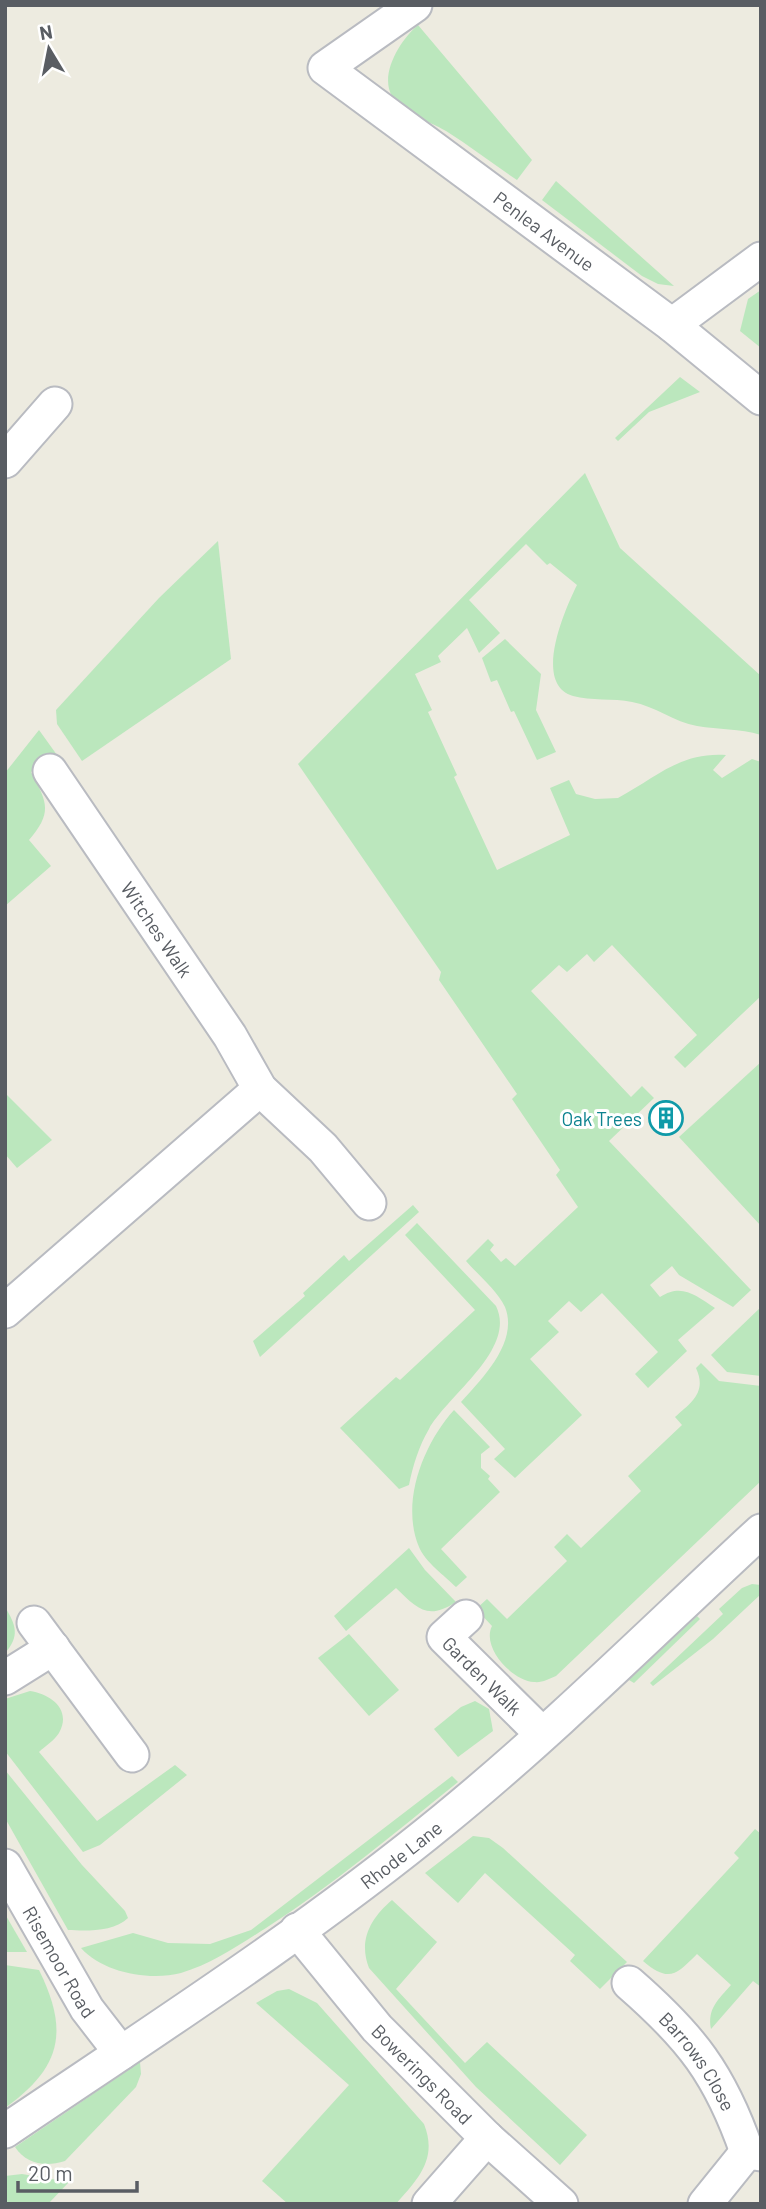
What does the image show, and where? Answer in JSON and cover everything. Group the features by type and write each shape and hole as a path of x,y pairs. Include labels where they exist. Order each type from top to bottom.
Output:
{"street":[{"name":"Penlea Avenue","path":"415,5 325,68 672,325 761,398"},
{"path":"672,325 761,259"},
{"path":"5,461 55,404"},
{"name":"Witches Walk","path":"50,771 230,1036 260,1089 323,1148 369,1203"},
{"path":"5,1311 260,1089"},
{"name":"Rhode Lane","path":"5,2131 297,1930 444,1820 542,1734 761,1531"},
{"name":"Garden Walk","path":"466,1617 444,1637 542,1734"},
{"path":"5,1678 43,1635 132,1755"},
{"name":"Risemoor Road","path":"5,1866 88,2009 121,2053"},
{"name":"Bowerings Road","path":"297,1930 377,2028 487,2138 561,2204"},
{"name":"Barrows Close","path":"629,1983 670,2020 706,2063 754,2153 705,2204"},
{"path":"429,2204 487,2138"}],"green space":[{"path":"418,25 532,160 517,180 446,131 409,112 392,96 388,78 390,68 399,48"},
{"path":"556,181 674,286 658,284 642,276 542,200"},
{"path":"761,290 761,348 740,331 748,299"},
{"path":"680,377 700,392 649,412 618,441 615,438"},
{"path":"585,473 620,548 761,676 761,735 697,726 640,704 580,698 561,689 555,677 555,645 577,585 550,563 547,565 526,544 469,600 500,633 479,653 467,628 438,656 441,662 415,674 432,710 428,712 457,775 454,777 497,870 570,835 550,788 569,780 576,794 595,799 618,798 669,768 695,758 726,755 713,770 722,778 752,759 761,762 761,996 685,1068 674,1057 697,1035 612,945 594,962 587,954 567,972 559,965 531,991 631,1097 642,1086 654,1098 609,1141 751,1290 733,1307 679,1275 672,1266 650,1285 660,1297 675,1291 688,1292 715,1308 678,1340 687,1351 648,1388 635,1374 658,1352 602,1293 581,1312 569,1301 548,1321 559,1332 530,1359 582,1415 515,1478 494,1459 505,1449 461,1402 496,1359 507,1333 508,1320 505,1307 497,1295 466,1261 488,1239 494,1245 490,1250 501,1262 506,1258 515,1266 578,1207 556,1175 560,1170 512,1099 517,1094 439,980 441,972 298,764"},
{"path":"218,541 231,659 82,761 57,724 56,710 159,598"},
{"path":"505,639 541,674 536,710 556,752 537,760 497,680 491,682 482,658"},
{"path":"39,730 57,755 31,772 41,791 45,807 42,822 29,840 51,866 5,906 5,773"},
{"path":"761,1062 761,1226 679,1137"},
{"path":"5,1093 52,1140 17,1168 5,1154"},
{"path":"413,1205 419,1212 260,1357 253,1341 305,1296 303,1293 344,1255 349,1261"},
{"path":"417,1223 496,1306 500,1322 497,1339 489,1355 429,1429 417,1456 409,1485 399,1489 340,1428 396,1377 400,1380 475,1310 405,1235"},
{"path":"761,1307 761,1376 727,1372 711,1355"},
{"path":"701,1363 719,1381 761,1386 761,1481 556,1676 537,1682 517,1676 495,1653 490,1635 492,1626 476,1609 487,1599 507,1619 567,1561 554,1547 567,1534 581,1548 641,1491 628,1476 682,1425 675,1417 699,1390 696,1368"},
{"path":"454,1410 490,1447 481,1454 481,1468 500,1492 441,1549 467,1577 456,1587 422,1553 414,1530 412,1511 418,1474 425,1456 433,1439"},
{"path":"409,1548 425,1570 456,1602 437,1611 423,1610 396,1588 346,1631 334,1616"},
{"path":"752,1584 761,1585 761,1594 713,1639 653,1686 650,1683 723,1614 719,1609 742,1588"},
{"path":"5,1607 15,1630 13,1641 5,1653"},
{"path":"697,1616 700,1619 634,1683 629,1680"},
{"path":"349,1634 399,1690 369,1716 318,1658"},
{"path":"30,1691 52,1700 61,1710 63,1717 59,1733 39,1752 97,1821 175,1765 187,1775 100,1845 83,1852 5,1751 5,1699"},
{"path":"475,1701 489,1709 493,1731 458,1757 434,1729 461,1707"},
{"path":"5,1770 82,1865 125,1911 128,1918 122,1923 108,1928 68,1930 5,1818"},
{"path":"452,1776 458,1782 340,1876 266,1928 204,1965 169,1975 142,1975 102,1964 81,1948 133,1933 168,1943 210,1944 251,1930"},
{"path":"755,1829 761,1834 761,1987 753,1981 711,2029 712,2010 731,1985 697,1954 672,1974 659,1972 643,1961 739,1858 734,1853"},
{"path":"473,1836 489,1838 503,1848 627,1962 600,1989 570,1961 575,1955 485,1873 458,1903 425,1873"},
{"path":"392,1900 437,1942 396,1989 465,2063 487,2042 587,2135 560,2165 476,2087 369,1968 365,1948 368,1930 378,1914"},
{"path":"5,1914 27,1952 5,1952"},
{"path":"5,1965 39,1970 54,2012 56,2030 55,2047 39,2078 5,2108"},
{"path":"289,1989 317,2003 424,2124 429,2148 424,2168 396,2204 288,2204 262,2181 349,2085 256,2003 277,1991"},
{"path":"140,2062 141,2074 136,2087 65,2161 37,2163 25,2158 15,2147"},
{"path":"22,2174 69,2182 48,2204 5,2204 5,2176"}],"place":[{"name":"Oak Trees","path":"666,1118"}]}
